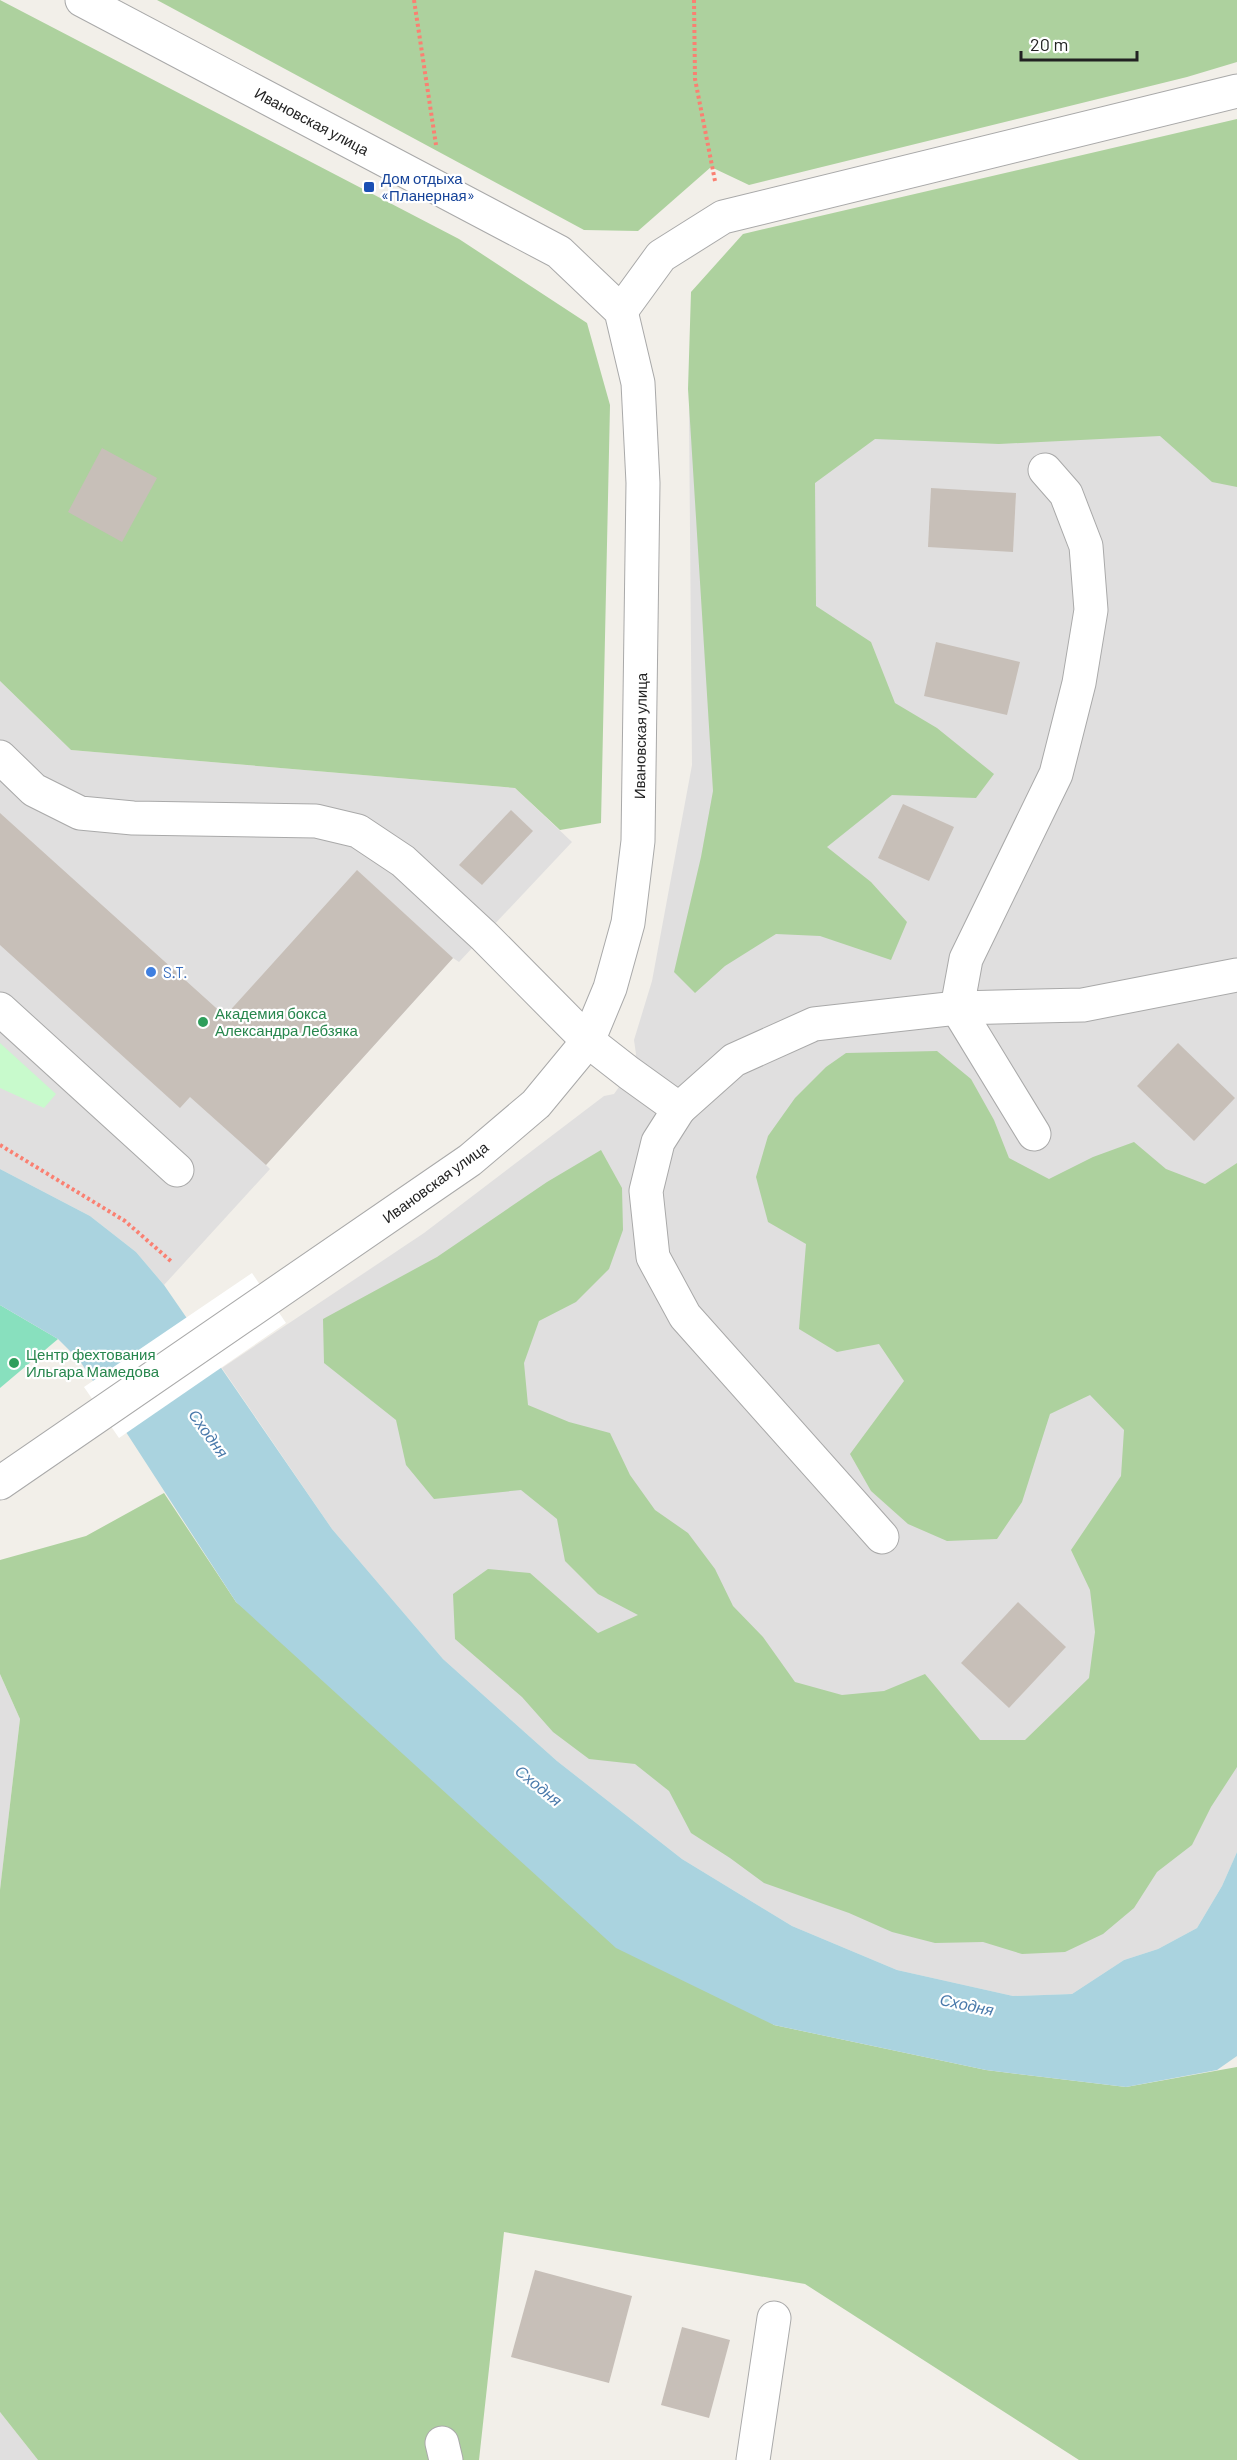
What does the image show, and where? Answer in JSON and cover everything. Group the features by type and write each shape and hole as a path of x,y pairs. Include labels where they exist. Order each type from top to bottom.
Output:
{"street":[{"name":"Ивановская улица","path":"0,1483 470,1160 536,1104 588,1041 610,988 628,923 638,841 643,483 638,383 621,311 559,252 82,0"},
{"path":"621,311 661,256 723,217 1237,91"},
{"path":"1035,1134 957,1008 966,958 1056,774 1079,683 1091,610 1086,546 1066,494 1045,470"},
{"path":"0,757 33,790 80,813 133,818 316,821 358,831 404,861 484,936 588,1041 679,1109"},
{"path":"882,1537 685,1316 653,1257 646,1191 658,1142 679,1109 734,1060 814,1024 957,1008 1083,1005 1237,975"},
{"path":"0,1009 177,1170"},
{"path":"753,2460 774,2318"}],"path":[{"path":"414,0 443,191"},
{"path":"694,0 695,79 723,217"},
{"path":"0,1145 125,1221 172,1262"}],"shaded area":[{"path":"1237,159 1237,1852 1222,1886 1197,1928 1158,1949 1124,1960 1072,1994 1013,1996 897,1970 792,1926 682,1859 557,1761 443,1659 332,1529 222,1368 424,1233 604,1096 614,1094 629,1073 636,1054 634,1040 652,981 692,765 689,413 692,346"},
{"path":"0,681 71,750 515,788 572,842 459,962 453,958 266,1165 270,1169 164,1285 136,1252 90,1216 0,1169"},
{"path":"0,1674 20,1719 0,1890"},
{"path":"0,2412 38,2460 0,2460"}],"green space":[{"path":"0,0 459,239 587,323 610,405 601,823 560,830 515,788 71,750 0,681"},
{"path":"157,0 1237,0 1237,62 1187,77 749,185 711,167 638,231 584,230"},
{"path":"1237,119 1237,487 1212,482 1160,436 999,444 875,439 815,483 816,606 871,642 895,703 937,728 994,774 976,798 892,795 827,847 871,882 907,922 891,960 820,936 776,934 725,966 695,993 674,972 701,857 713,791 688,389 691,292 743,234"},
{"path":"0,1043 56,1094 44,1108 0,1088"},
{"path":"937,1051 971,1079 994,1120 1009,1158 1049,1179 1093,1157 1134,1142 1166,1169 1205,1184 1237,1163 1237,1767 1211,1807 1192,1845 1157,1872 1134,1908 1103,1934 1065,1952 1022,1954 983,1942 935,1943 892,1932 849,1913 764,1883 691,1833 669,1791 635,1764 589,1759 553,1732 522,1697 455,1639 453,1594 488,1569 530,1573 598,1633 638,1615 598,1594 565,1561 557,1519 521,1490 434,1499 406,1465 396,1420 324,1363 323,1319 437,1257 547,1182 601,1150 622,1188 623,1230 609,1269 576,1302 539,1321 524,1363 528,1405 569,1422 610,1433 630,1475 655,1510 688,1533 715,1569 733,1606 763,1637 795,1682 842,1695 884,1691 925,1674 980,1740 1025,1740 1089,1678 1095,1632 1090,1590 1071,1550 1121,1476 1124,1430 1090,1395 1050,1414 1022,1502 997,1539 947,1541 908,1524 871,1491 850,1454 904,1381 879,1344 837,1352 799,1329 806,1244 768,1222 756,1177 768,1136 795,1098 826,1067 846,1053"},
{"name":"Центр фехтования Ильгара Мамедова","path":"0,1305 58,1339 0,1388"},
{"path":"164,1493 236,1602 774,2025 986,2070 1126,2087 1237,2067 1237,2460 1079,2460 805,2284 504,2232 479,2460 38,2460 0,2412 0,1890 20,1719 0,1674 0,1560 86,1536"}],"water":[{"name":"Сходня","path":"0,1169 90,1216 136,1252 164,1285 332,1529 443,1659 557,1761 682,1859 792,1926 897,1970 1013,1996 1072,1994 1124,1960 1158,1949 1197,1928 1222,1886 1237,1852 1237,2056 1217,2070 1126,2087 986,2070 774,2025 616,1948 236,1602 80,1361 58,1339 0,1305"}],"pier":[{"path":"252,1273 286,1323 119,1438 84,1387"}],"building":[{"path":"102,448 157,478 122,542 68,512"},
{"path":"931,488 1016,493 1013,552 928,547"},
{"path":"936,642 1020,662 1007,715 924,696"},
{"path":"903,804 954,827 929,881 878,858"},
{"path":"511,810 533,831 482,885 459,865"},
{"path":"0,813 225,1016 357,870 453,958 266,1165 190,1097 180,1108 0,945"},
{"path":"1178,1043 1235,1098 1194,1141 1137,1086"},
{"path":"1018,1602 1066,1647 1009,1708 961,1663"},
{"path":"535,2270 632,2296 609,2383 511,2357"},
{"path":"682,2327 730,2340 709,2418 661,2405"}],"place":[{"name":"Дом отдыха «Планерная»","path":"369,187"},
{"name":"S.T.","path":"151,972"},
{"name":"Академия бокса Александра Лебзяка","path":"203,1022"},
{"name":"Центр фехтования Ильгара Мамедова","path":"14,1363"}]}
